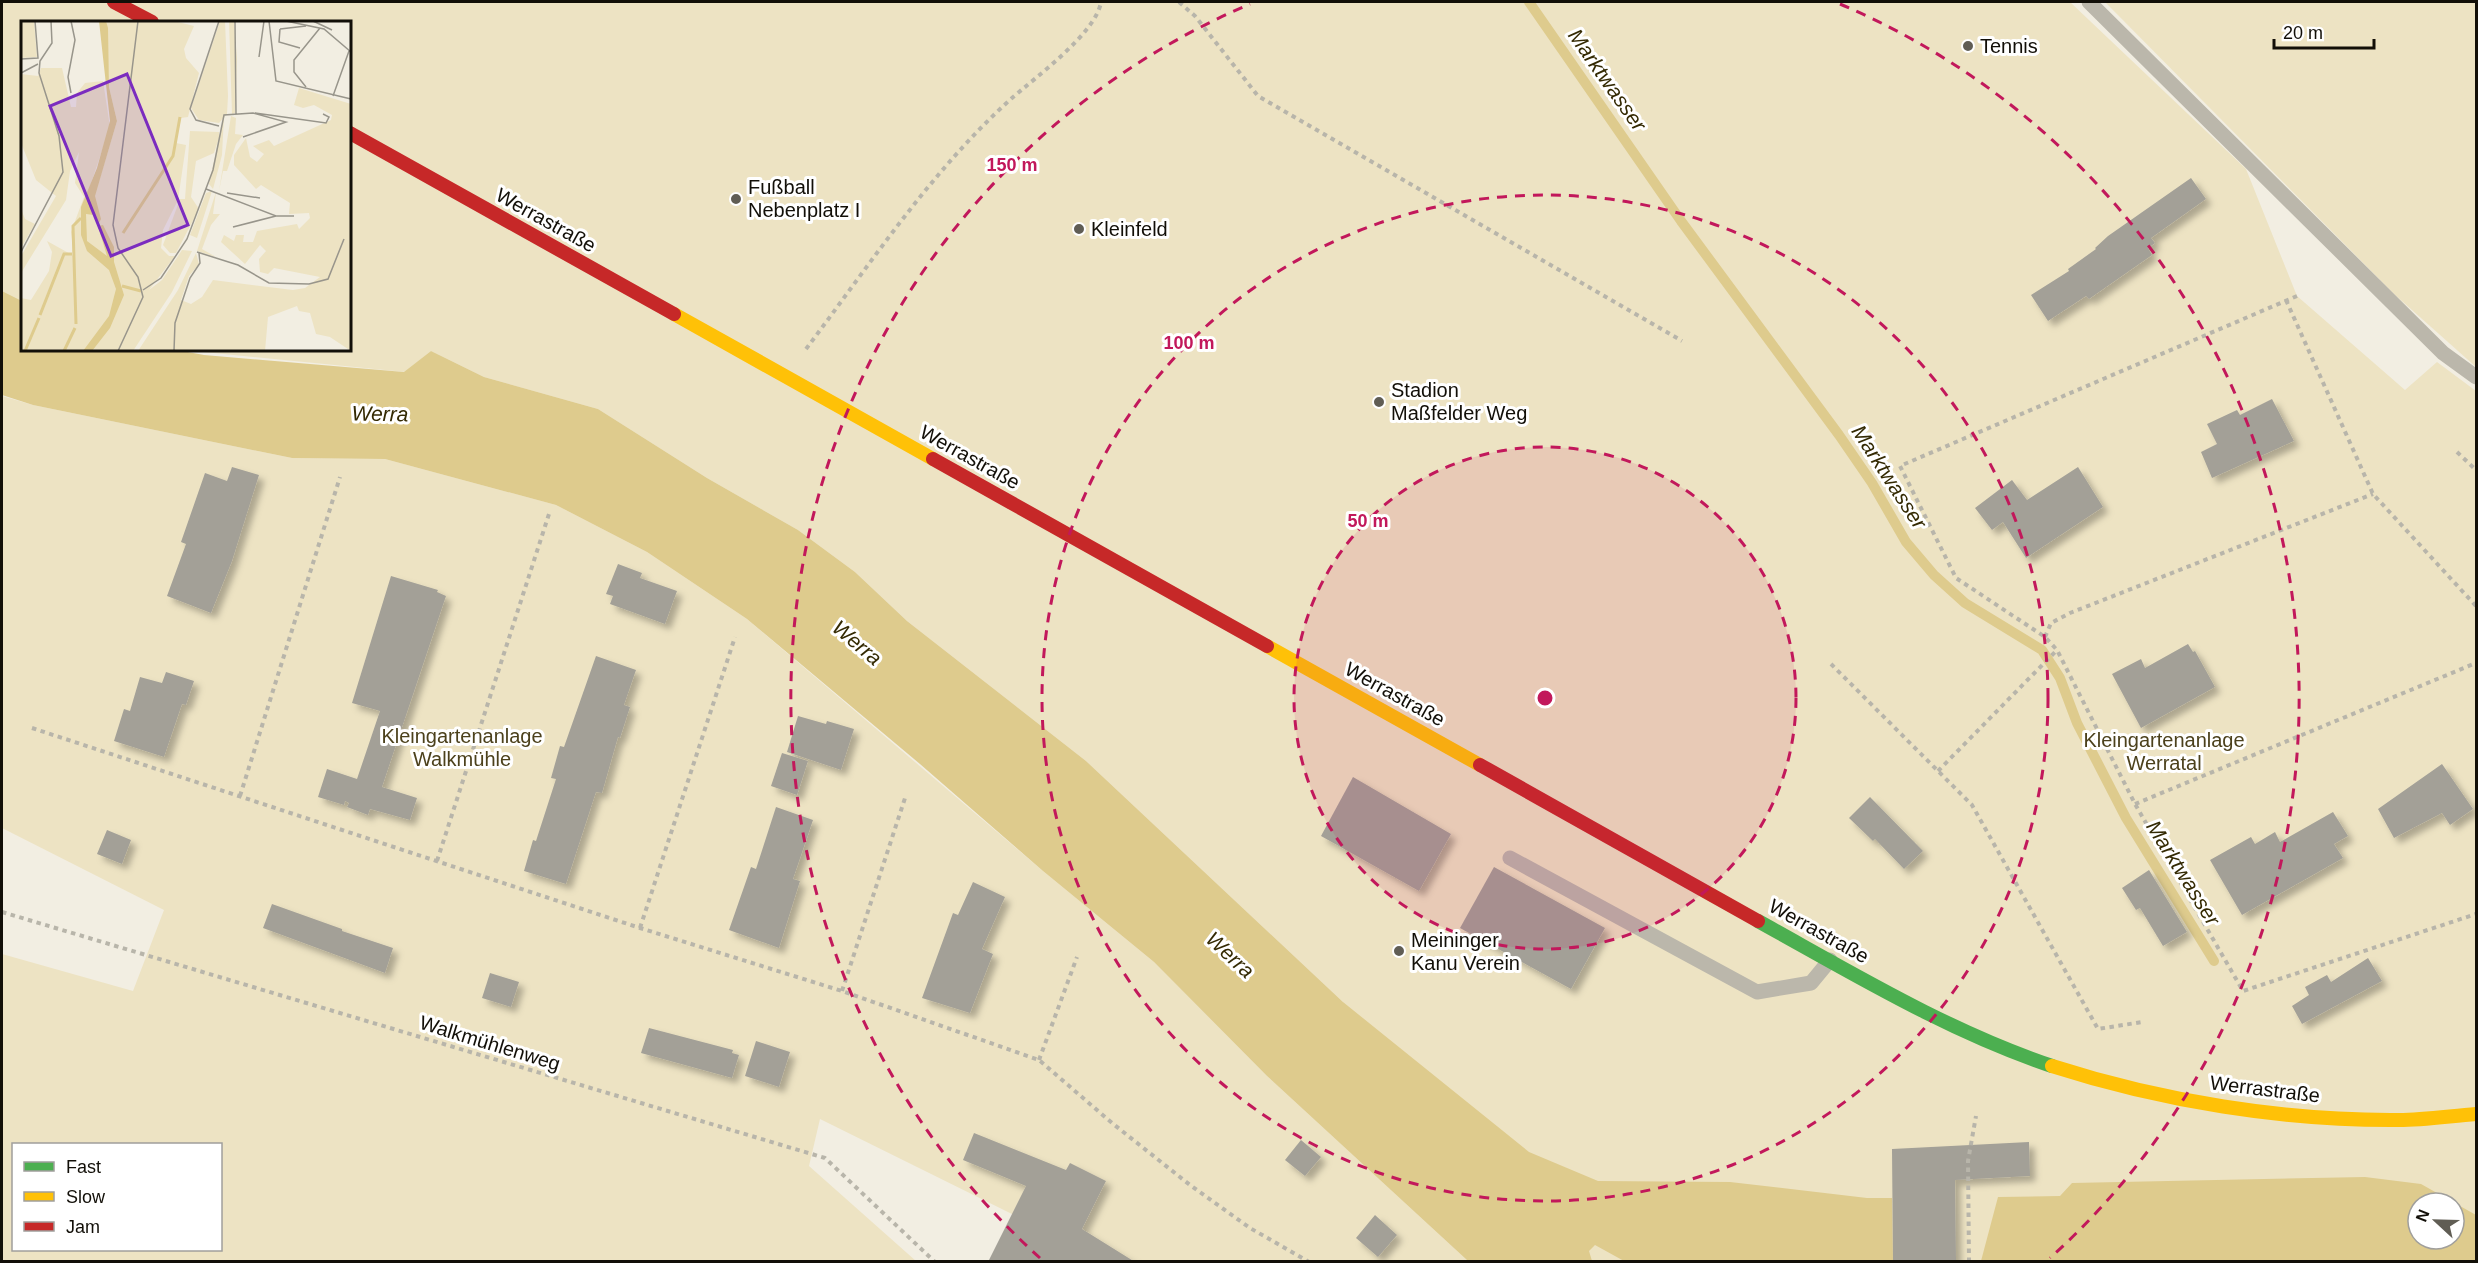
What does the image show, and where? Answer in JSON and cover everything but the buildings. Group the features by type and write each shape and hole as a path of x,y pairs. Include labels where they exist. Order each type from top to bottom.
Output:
{"street":[{"path":"114,2 150,21"},
{"name":"Werrastraße","path":"351,134 1830,960 1913,1006 1993,1044 2039,1062 2173,1098 2344,1117 2397,1120 2476,1114"}],"lane":[{"path":"2089,2 2443,353 2476,377"},
{"path":"1510,858 1757,992 1811,983 1830,960"}],"path":[{"path":"792,380 798,360 902,218 968,143 1011,99 1083,34 1101,2"},
{"path":"1179,2 1195,16 1257,96 1682,341"},
{"path":"2297,296 1900,466 1956,578 2045,637 2056,651 2135,804 2242,991 2476,914"},
{"path":"2286,300 2373,494 2476,606"},
{"path":"2457,452 2476,470"},
{"path":"240,796 340,477"},
{"path":"2045,637 2051,623 2070,613 2373,494"},
{"path":"437,861 549,514"},
{"path":"640,928 735,637"},
{"path":"1938,771 2056,651"},
{"path":"2135,804 2476,663"},
{"path":"1831,664 1972,806 2098,1029 2142,1023"},
{"path":"32,728 842,992 1039,1060 1112,1123 1190,1185 1250,1228 1309,1262"},
{"path":"842,992 906,795"},
{"name":"Walkmühlenweg","path":"2,912 825,1158 934,1262"},
{"path":"1039,1060 1077,957"},
{"path":"1969,1262 1968,1161 1976,1116"}],"green space":[{"name":"Kleingartenanlage Werratal","path":"2,2 2070,2 2246,169 2297,296 2405,390 2437,362 2476,391 2476,1261 1483,1261 1343,1002 1086,761 907,621 855,572 798,530 707,478 598,409 484,377 431,351 405,372 194,351 351,351 351,21 21,21 21,300 2,291"},
{"path":"2105,2 2476,2 2476,367 2394,294"},
{"name":"Kleingartenanlage Walkmühle","path":"2,396 33,405 292,458 385,459 556,505 647,552 747,619 1043,871 1154,962 1267,1076 1468,1261 1101,1261 1099,1257 820,1119 809,1166 916,1261 2,1261 2,954 133,991 164,910 2,828"}],"water":[{"name":"Werra","path":"2,291 21,300 21,351 182,351 204,355 404,372 431,351 484,377 598,409 707,478 798,530 855,572 907,621 1086,761 1343,1002 1529,1152 1598,1181 1730,1182 1867,1198 1892,1198 1893,1261 1624,1261 1595,1245 1589,1251 1592,1261 1468,1261 1267,1076 1154,962 1043,871 747,619 647,552 556,505 385,459 292,458 33,405 2,395"},
{"path":"2365,1177 2421,1184 2433,1191 2406,1191 2406,1251 2466,1251 2466,1209 2476,1215 2476,1261 1981,1261 1998,1197 2060,1196 2072,1183"}],"waterway":[{"name":"Marktwasser","path":"1529,2 1681,221 1839,435 1872,483 1906,542 1934,575 1965,603 2042,650 2060,678 2077,723 2126,818 2214,961"}],"traffic: fast":[{"path":"1758,921 1939,1019 2013,1052 2052,1066"}],"traffic: slow":[{"path":"674,314 933,459"},
{"path":"1267,646 1480,765"},
{"path":"2052,1066 2179,1099 2267,1113 2399,1120 2476,1114"}],"traffic: jam":[{"path":"114,2 150,21"},
{"path":"351,134 674,314"},
{"path":"933,459 1267,646"},
{"path":"1480,765 1758,921"}],"place":[{"name":"Tennis","path":"1968,46"},
{"name":"Fußball Nebenplatz I","path":"736,199"},
{"name":"Kleinfeld","path":"1079,229"},
{"name":"Stadion Maßfelder Weg","path":"1379,402"},
{"name":"Meininger Kanu Verein","path":"1399,951"}]}
